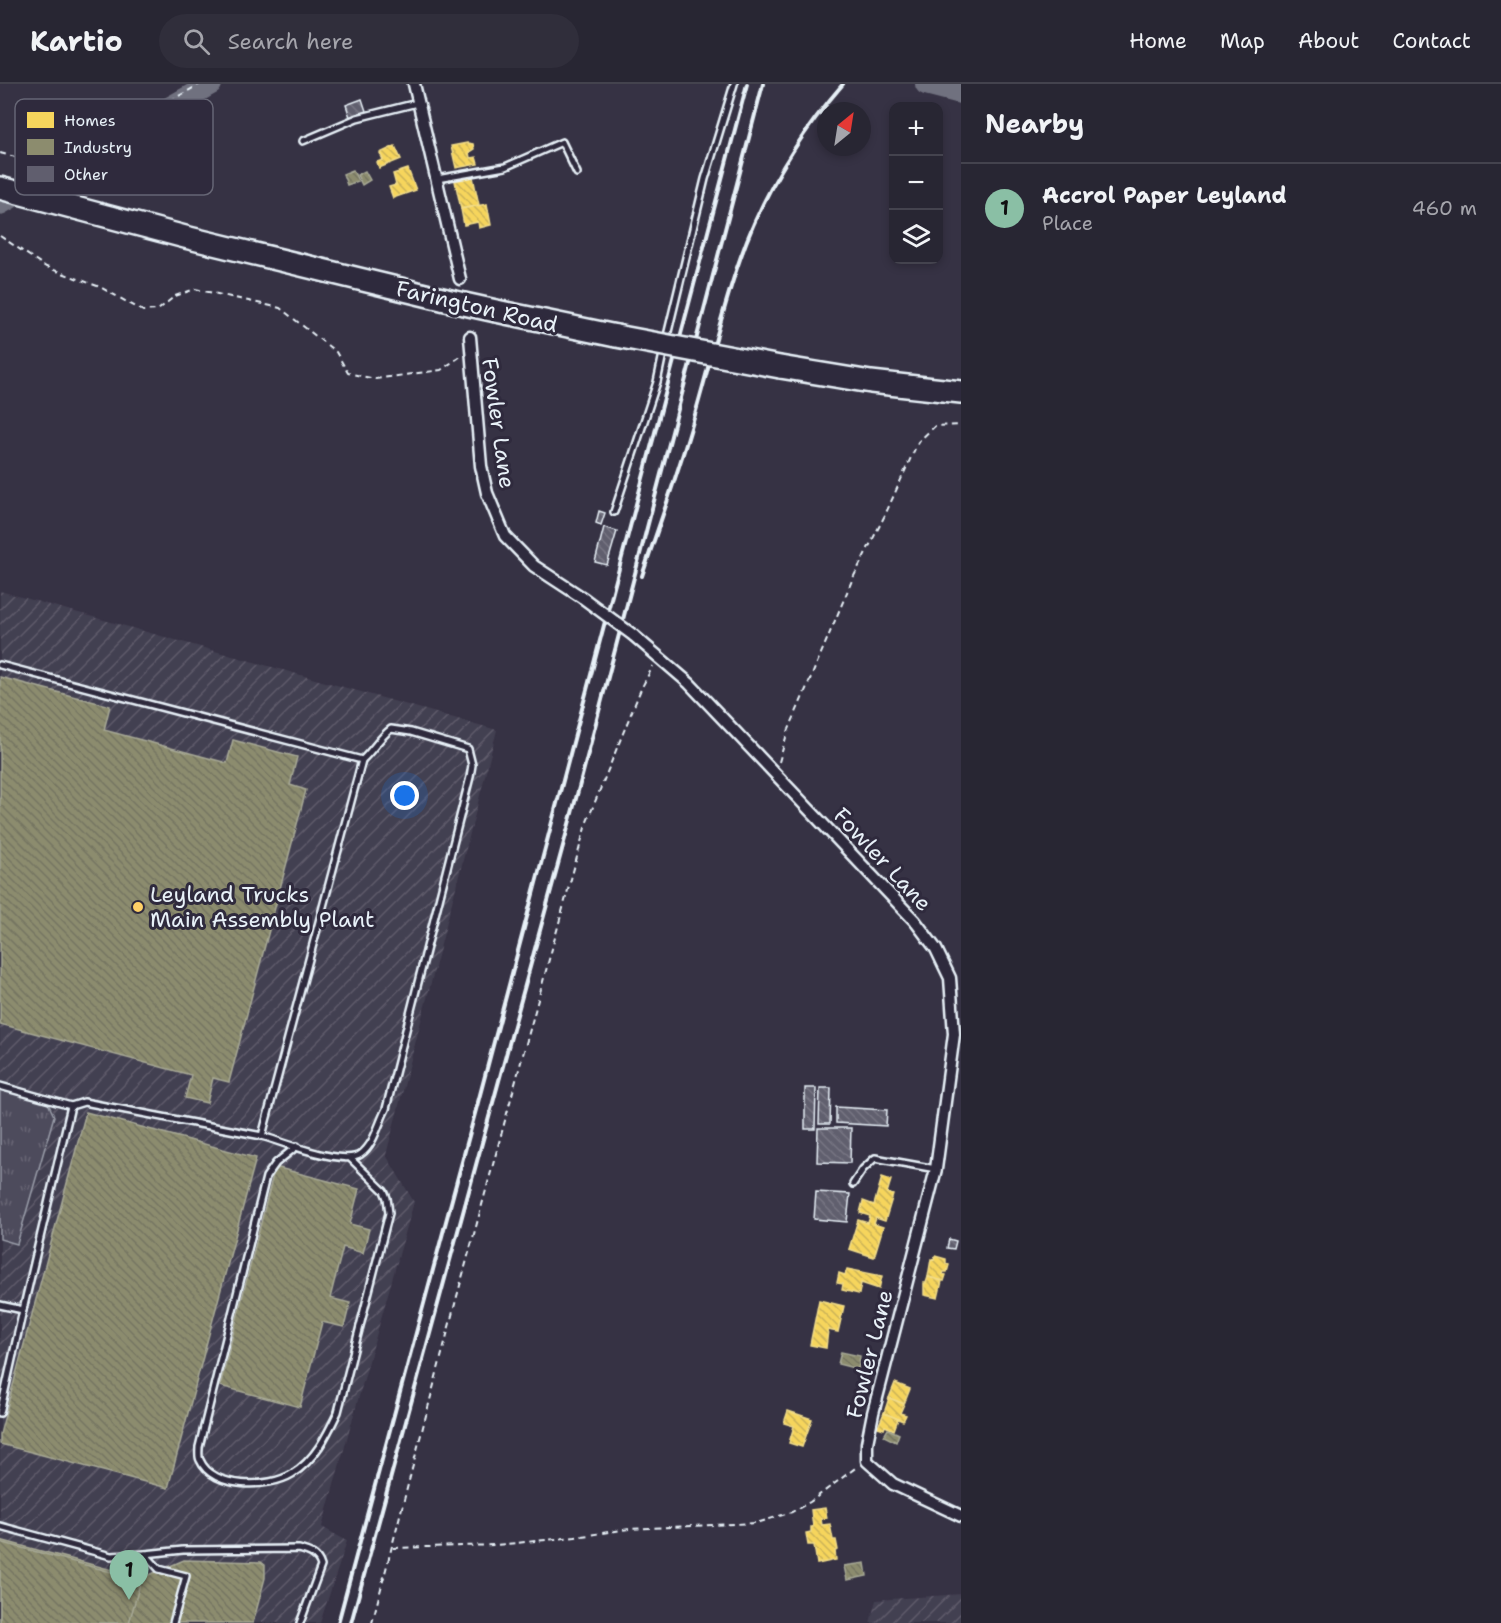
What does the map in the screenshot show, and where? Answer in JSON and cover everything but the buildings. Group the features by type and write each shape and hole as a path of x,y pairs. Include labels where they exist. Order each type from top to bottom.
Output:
{"highway":[{"name":"Farington Road","path":"0,188 15,192"},
{"name":"Farington Road","path":"26,195 496,311 780,368 871,382 961,392"}],"street":[{"path":"414,84 460,279"},
{"name":"Fowler Lane","path":"470,337 481,466 487,493 505,536 534,566 633,634 689,683 915,921 936,949 950,978 957,1033 936,1169 873,1413 867,1443 867,1461"},
{"path":"867,1461 893,1484 961,1516"}],"lane":[{"path":"614,512 657,382 691,231 734,84"},
{"path":"303,141 357,118 417,103"},
{"path":"435,179 505,167 562,142 577,172"},
{"path":"0,665 362,760"},
{"path":"262,1136 362,760 374,749 381,737 391,729 411,732 468,748 472,765 386,1109 370,1144 362,1154 351,1159"},
{"path":"0,1086 71,1106 84,1102 262,1136 297,1146 328,1155 351,1159 384,1191 389,1213 338,1412 324,1442 292,1474 257,1484 238,1484 221,1479 208,1471 199,1460 199,1447 266,1177 276,1163 297,1146"},
{"path":"0,1413 71,1106"},
{"path":"853,1185 863,1169 875,1158 936,1169"},
{"path":"0,1305 23,1310"},
{"path":"0,1526 111,1556 183,1550 299,1549 307,1551 319,1560 321,1566 300,1623"},
{"path":"145,1554 159,1569 186,1576 173,1623"}],"path":[{"path":"174,99 200,84"},
{"path":"0,153 15,157"},
{"path":"0,236 46,267 100,287 143,310 158,310 175,296 195,289 280,308 336,352 348,373 375,379 441,370 470,349"},
{"path":"776,774 787,734 854,578 918,442 935,426 961,426"},
{"path":"372,1623 453,1311 586,824 640,689 659,655"},
{"path":"393,1548 496,1545 629,1529 757,1523 792,1512 810,1502 867,1461"}],"shaded area":[{"path":"0,591 497,730 386,1155 414,1202 322,1527 347,1541 320,1623 0,1623"},
{"path":"961,1594 961,1623 870,1623 876,1600"}],"green space":[{"path":"0,1088 48,1103 54,1116 17,1244 0,1239"}],"waterway":[{"path":"185,99 211,84"},
{"path":"926,84 961,93"},
{"path":"0,204 16,195"}],"railway":[{"path":"338,1623 747,84"},
{"path":"351,1623 581,780 763,84"},
{"path":"642,576 685,447 728,295 749,235 783,167 811,124 843,84"}],"place":[{"name":"Leyland Trucks Main Assembly Plant","path":"138,907"},
{"name":"Accrol Paper Leyland","path":"129,1600"}]}
